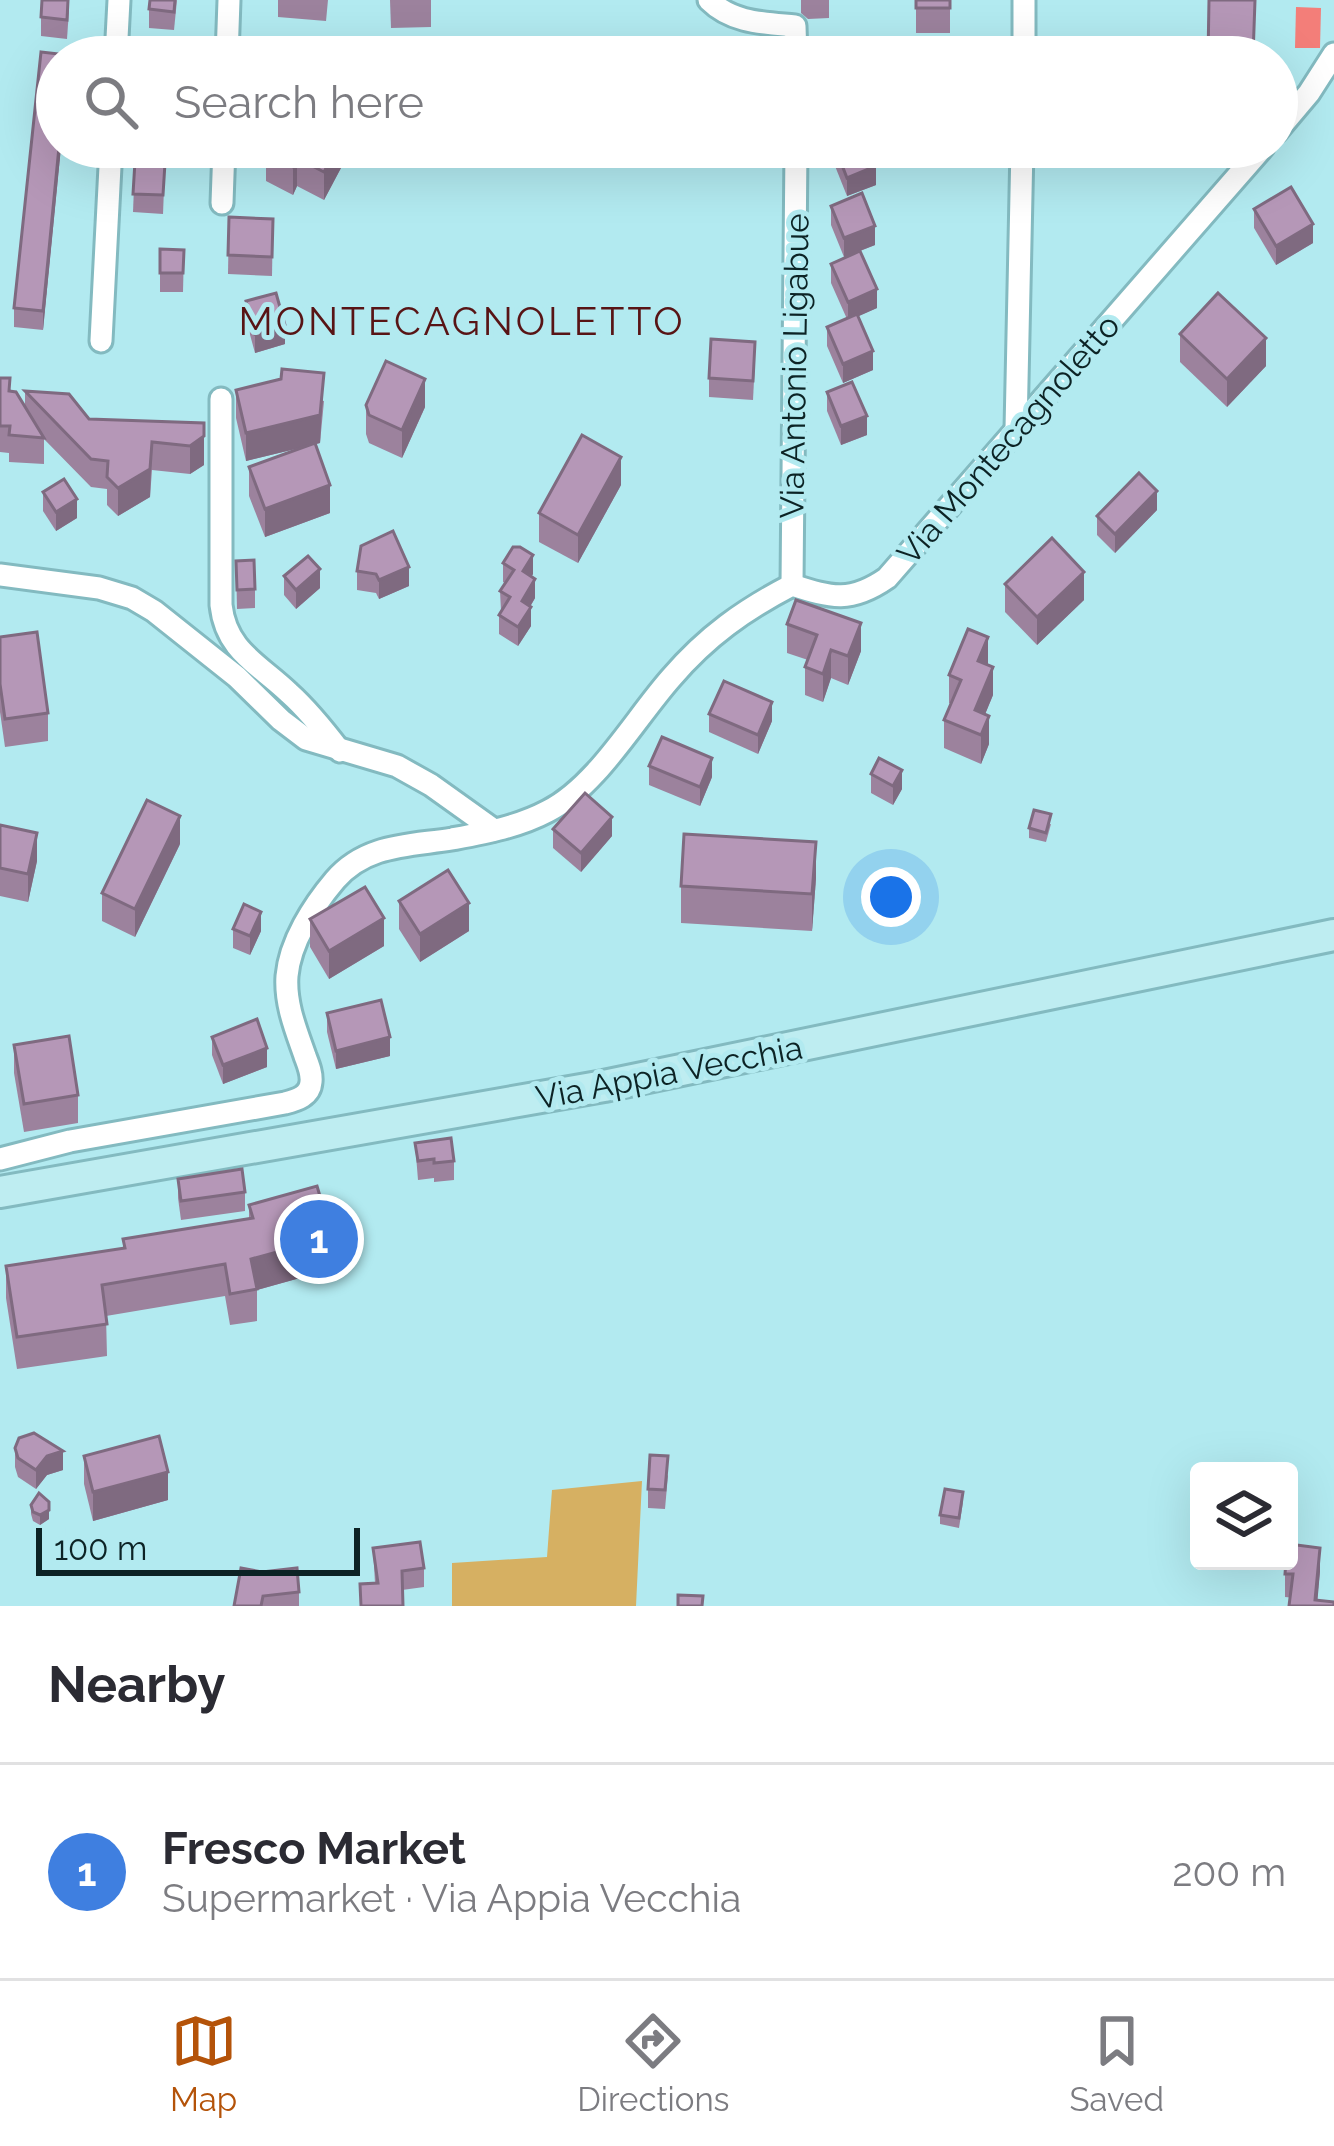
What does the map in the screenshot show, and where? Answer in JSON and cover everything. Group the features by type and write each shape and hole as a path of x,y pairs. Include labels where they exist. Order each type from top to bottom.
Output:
{"main road":[{"name":"Via Appia Vecchia","path":"0,1192 604,1086 1334,935"}],"street":[{"path":"117,36 119,0"},
{"path":"228,36 229,0"},
{"path":"709,0 734,16 795,26"},
{"path":"795,0 795,36"},
{"path":"1024,0 1024,36"},
{"path":"1298,107 1334,54"},
{"path":"101,341 110,168"},
{"path":"223,203 224,168"},
{"name":"Via Antonio Ligabue","path":"792,585 796,168"},
{"path":"1016,429 1022,168"},
{"name":"Via Montecagnoletto","path":"792,585 843,597 887,578 1245,168"},
{"path":"221,399 224,624 236,647 289,692 340,751"},
{"path":"0,575 100,588 132,598 237,677 299,734 414,775 494,830"},
{"path":"0,1159 304,1096 312,1077 289,1006 287,973 300,935 346,869 378,850 494,830 559,805 695,652 733,619 792,585"}],"shaded area":[{"path":"1296,7 1321,8 1320,48 1298,48"},
{"path":"642,1481 636,1606 452,1606 452,1563 547,1557 552,1490"}],"building":[{"path":"42,0 68,0 67,20 41,17"},
{"path":"150,0 175,0 174,12 149,9"},
{"path":"916,0 950,0 950,8 916,8"},
{"path":"1209,0 1255,0 1254,36 1208,36"},
{"path":"36,99 36,168 57,168 43,311 14,308"},
{"path":"135,168 165,168 163,195 133,194"},
{"path":"843,168 871,168 847,178"},
{"path":"1291,187 1313,224 1276,246 1254,209"},
{"path":"862,193 875,226 844,238 831,206"},
{"path":"229,217 273,219 272,257 228,255"},
{"path":"160,249 184,250 183,273 160,273"},
{"path":"860,251 877,289 848,302 831,264"},
{"path":"276,293 285,325 255,334 246,301"},
{"path":"1218,293 1266,338 1227,379 1180,334"},
{"path":"857,314 873,351 843,364 827,327"},
{"path":"711,339 755,342 753,381 709,378"},
{"path":"386,361 425,379 402,430 369,415 366,405"},
{"path":"282,369 324,373 320,415 246,433 236,390 281,379"},
{"path":"0,378 10,378 9,391 16,392 44,438 9,435 10,426 0,426"},
{"path":"852,382 867,416 841,426 827,392"},
{"path":"25,391 69,394 89,419 204,423 204,436 190,446 152,442 150,469 118,488 107,477 108,461 91,459"},
{"path":"582,435 621,457 578,535 539,513"},
{"path":"315,443 330,485 265,509 249,467"},
{"path":"1139,473 1157,491 1115,534 1097,516"},
{"path":"64,479 77,499 56,512 43,492"},
{"path":"393,531 409,567 379,580 376,574 357,571 361,546"},
{"path":"1052,538 1084,572 1037,617 1005,584"},
{"path":"513,547 533,555 523,571 535,579 522,601 531,607 518,627 499,615 510,597 500,591 514,570 503,563"},
{"path":"308,556 320,569 296,590 284,576"},
{"path":"254,560 255,589 237,590 236,561"},
{"path":"796,600 861,623 848,656 831,650 823,674 805,667 817,635 787,624"},
{"path":"968,629 988,637 978,661 993,667 975,710 989,716 981,735 944,720 961,680 949,675"},
{"path":"37,632 48,713 5,719 0,637"},
{"path":"724,681 772,702 758,735 709,714"},
{"path":"662,737 712,758 700,787 649,766"},
{"path":"879,758 902,770 893,786 871,774"},
{"path":"585,793 612,817 581,853 553,829"},
{"path":"147,800 180,816 135,909 102,893"},
{"path":"1034,810 1051,814 1046,833 1029,828"},
{"path":"0,825 37,833 28,874 0,868"},
{"path":"684,834 816,842 812,894 681,886"},
{"path":"448,870 469,903 420,934 399,901"},
{"path":"365,887 384,918 329,951 310,919"},
{"path":"244,904 261,912 250,936 233,929"},
{"path":"381,1000 390,1037 336,1051 327,1013"},
{"path":"257,1019 267,1048 223,1065 212,1037"},
{"path":"69,1036 78,1095 24,1104 14,1045"},
{"path":"451,1138 454,1161 418,1161 415,1143"},
{"path":"242,1169 245,1192 181,1201 178,1179"},
{"path":"317,1186 332,1237 251,1259 257,1289 230,1294 225,1264 102,1285 107,1324 17,1337 6,1266 125,1248 123,1239 253,1218 249,1205"},
{"path":"34,1433 63,1451 47,1456 36,1470 18,1458 15,1448 19,1438"},
{"path":"159,1436 168,1472 93,1492 84,1456"},
{"path":"650,1455 668,1456 665,1490 648,1489"},
{"path":"945,1489 963,1492 959,1518 940,1515"},
{"path":"39,1493 49,1502 49,1510 40,1515 31,1505"},
{"path":"420,1542 424,1568 402,1571 403,1606 361,1606 360,1584 378,1583 373,1548"},
{"path":"1298,1545 1320,1548 1315,1600 1334,1602 1334,1606 1289,1606 1293,1574 1285,1574 1285,1570 1298,1570"},
{"path":"241,1568 262,1572 297,1568 299,1592 263,1596 261,1606 234,1606"},
{"path":"678,1595 703,1596 702,1606 678,1606"}],"place":[{"name":"Fresco Market","path":"319,1239"}],"district":[{"name":"MONTECAGNOLETTO","path":"462,321"}]}
